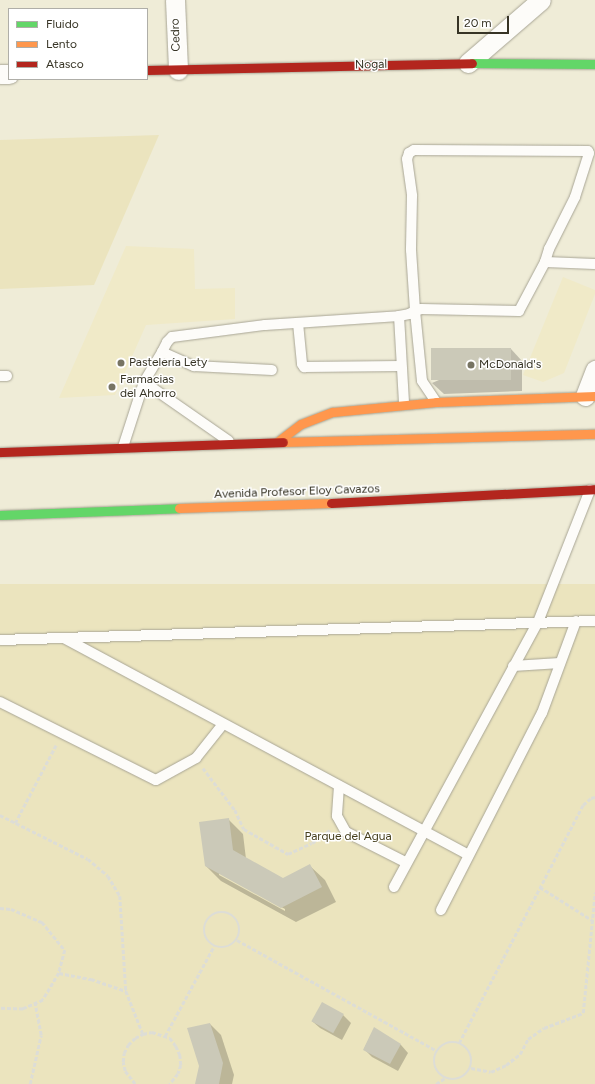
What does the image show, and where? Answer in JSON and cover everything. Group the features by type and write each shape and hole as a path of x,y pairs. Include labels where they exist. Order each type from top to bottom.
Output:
{"main road":[{"name":"Nogal","path":"148,70 468,63 595,64"},
{"path":"277,442 301,424 333,412 436,402 590,396"},
{"path":"0,452 277,442 595,434"},
{"name":"Avenida Profesor Eloy Cavazos","path":"0,515 428,499 593,490"}],"street":[{"name":"Cedro","path":"175,0 178,70"},
{"path":"468,63 541,0"},
{"path":"590,396 595,370"}],"lane":[{"path":"123,447 144,382 167,342 172,337 264,325 399,316 415,311 421,309 519,311 546,262 549,249 575,196 590,153 588,150 414,150 409,153 407,159 412,196 411,250 415,311 422,381 436,402"},
{"path":"546,262 595,264"},
{"path":"399,316 404,404"},
{"path":"298,323 302,364 304,366 401,366"},
{"path":"162,352 194,366 272,370"},
{"path":"144,382 232,444"},
{"path":"394,887 538,622 593,490"},
{"path":"441,910 542,713 576,621"},
{"path":"0,640 595,621"},
{"path":"64,638 469,855"},
{"path":"513,666 560,663"},
{"path":"0,702 156,780 196,758 223,724"},
{"path":"339,786 337,816 346,832 407,863"}],"path":[{"path":"15,823 62,733"},
{"path":"196,758 235,810 244,829 288,854 312,843 341,823"},
{"path":"458,1043 583,805 591,798 595,797"},
{"path":"0,815 88,859 108,876 120,896 126,991 143,1034"},
{"path":"540,886 592,920"},
{"path":"472,1068 491,1072 506,1065 520,1054 528,1039 544,1028 583,1013 595,893"},
{"path":"0,908 11,909 42,922 66,950 59,973 43,1000 22,1009 0,1008"},
{"path":"217,913 230,914 240,928 237,940 228,947 214,946 208,941 204,930 208,919 217,913"},
{"path":"237,940 436,1052"},
{"path":"165,1036 214,946"},
{"path":"59,973 91,979 126,991"},
{"path":"30,1084 42,1035 35,1003"},
{"path":"135,1084 125,1071 123,1062 124,1053 128,1045 143,1034 152,1032 165,1036 176,1046 180,1055 181,1064 178,1074 171,1083 176,1084"},
{"path":"446,1043 458,1043 469,1050 472,1055 472,1068 464,1078 458,1080 445,1078 436,1070 434,1058 436,1052 446,1043"},
{"path":"436,1084 445,1078"}],"shaded area":[{"path":"126,246 194,249 195,289 235,288 235,319 146,325 115,395 59,398"},
{"path":"563,277 595,290 595,294 564,373 543,382 523,375"}],"green space":[{"path":"159,135 94,285 0,289 0,140"},
{"name":"Parque del Agua","path":"0,584 595,584 595,1084 0,1084"}],"building":[{"name":"McDonald's","path":"431,348 511,348 511,380 431,380"},
{"path":"229,818 233,850 283,878 310,864 322,887 281,908 205,866 199,822"},
{"path":"322,1002 344,1014 333,1033 311,1021"},
{"path":"210,1023 223,1063 219,1084 195,1084 199,1066 187,1028"},
{"path":"374,1027 401,1044 390,1064 363,1050"}],"traffic: fast":[{"path":"472,63 595,64"},
{"path":"0,515 179,508"}],"traffic: slow":[{"path":"277,442 301,424 333,412 436,402 595,396"},
{"path":"283,442 595,434"},
{"path":"179,508 331,503"}],"traffic: jam":[{"path":"148,70 472,63"},
{"path":"0,452 283,442"},
{"path":"331,503 595,489"}],"place":[{"name":"Pastelería Lety","path":"121,363"},
{"name":"McDonald's","path":"471,365"},
{"name":"Farmacias del Ahorro","path":"112,387"}]}
